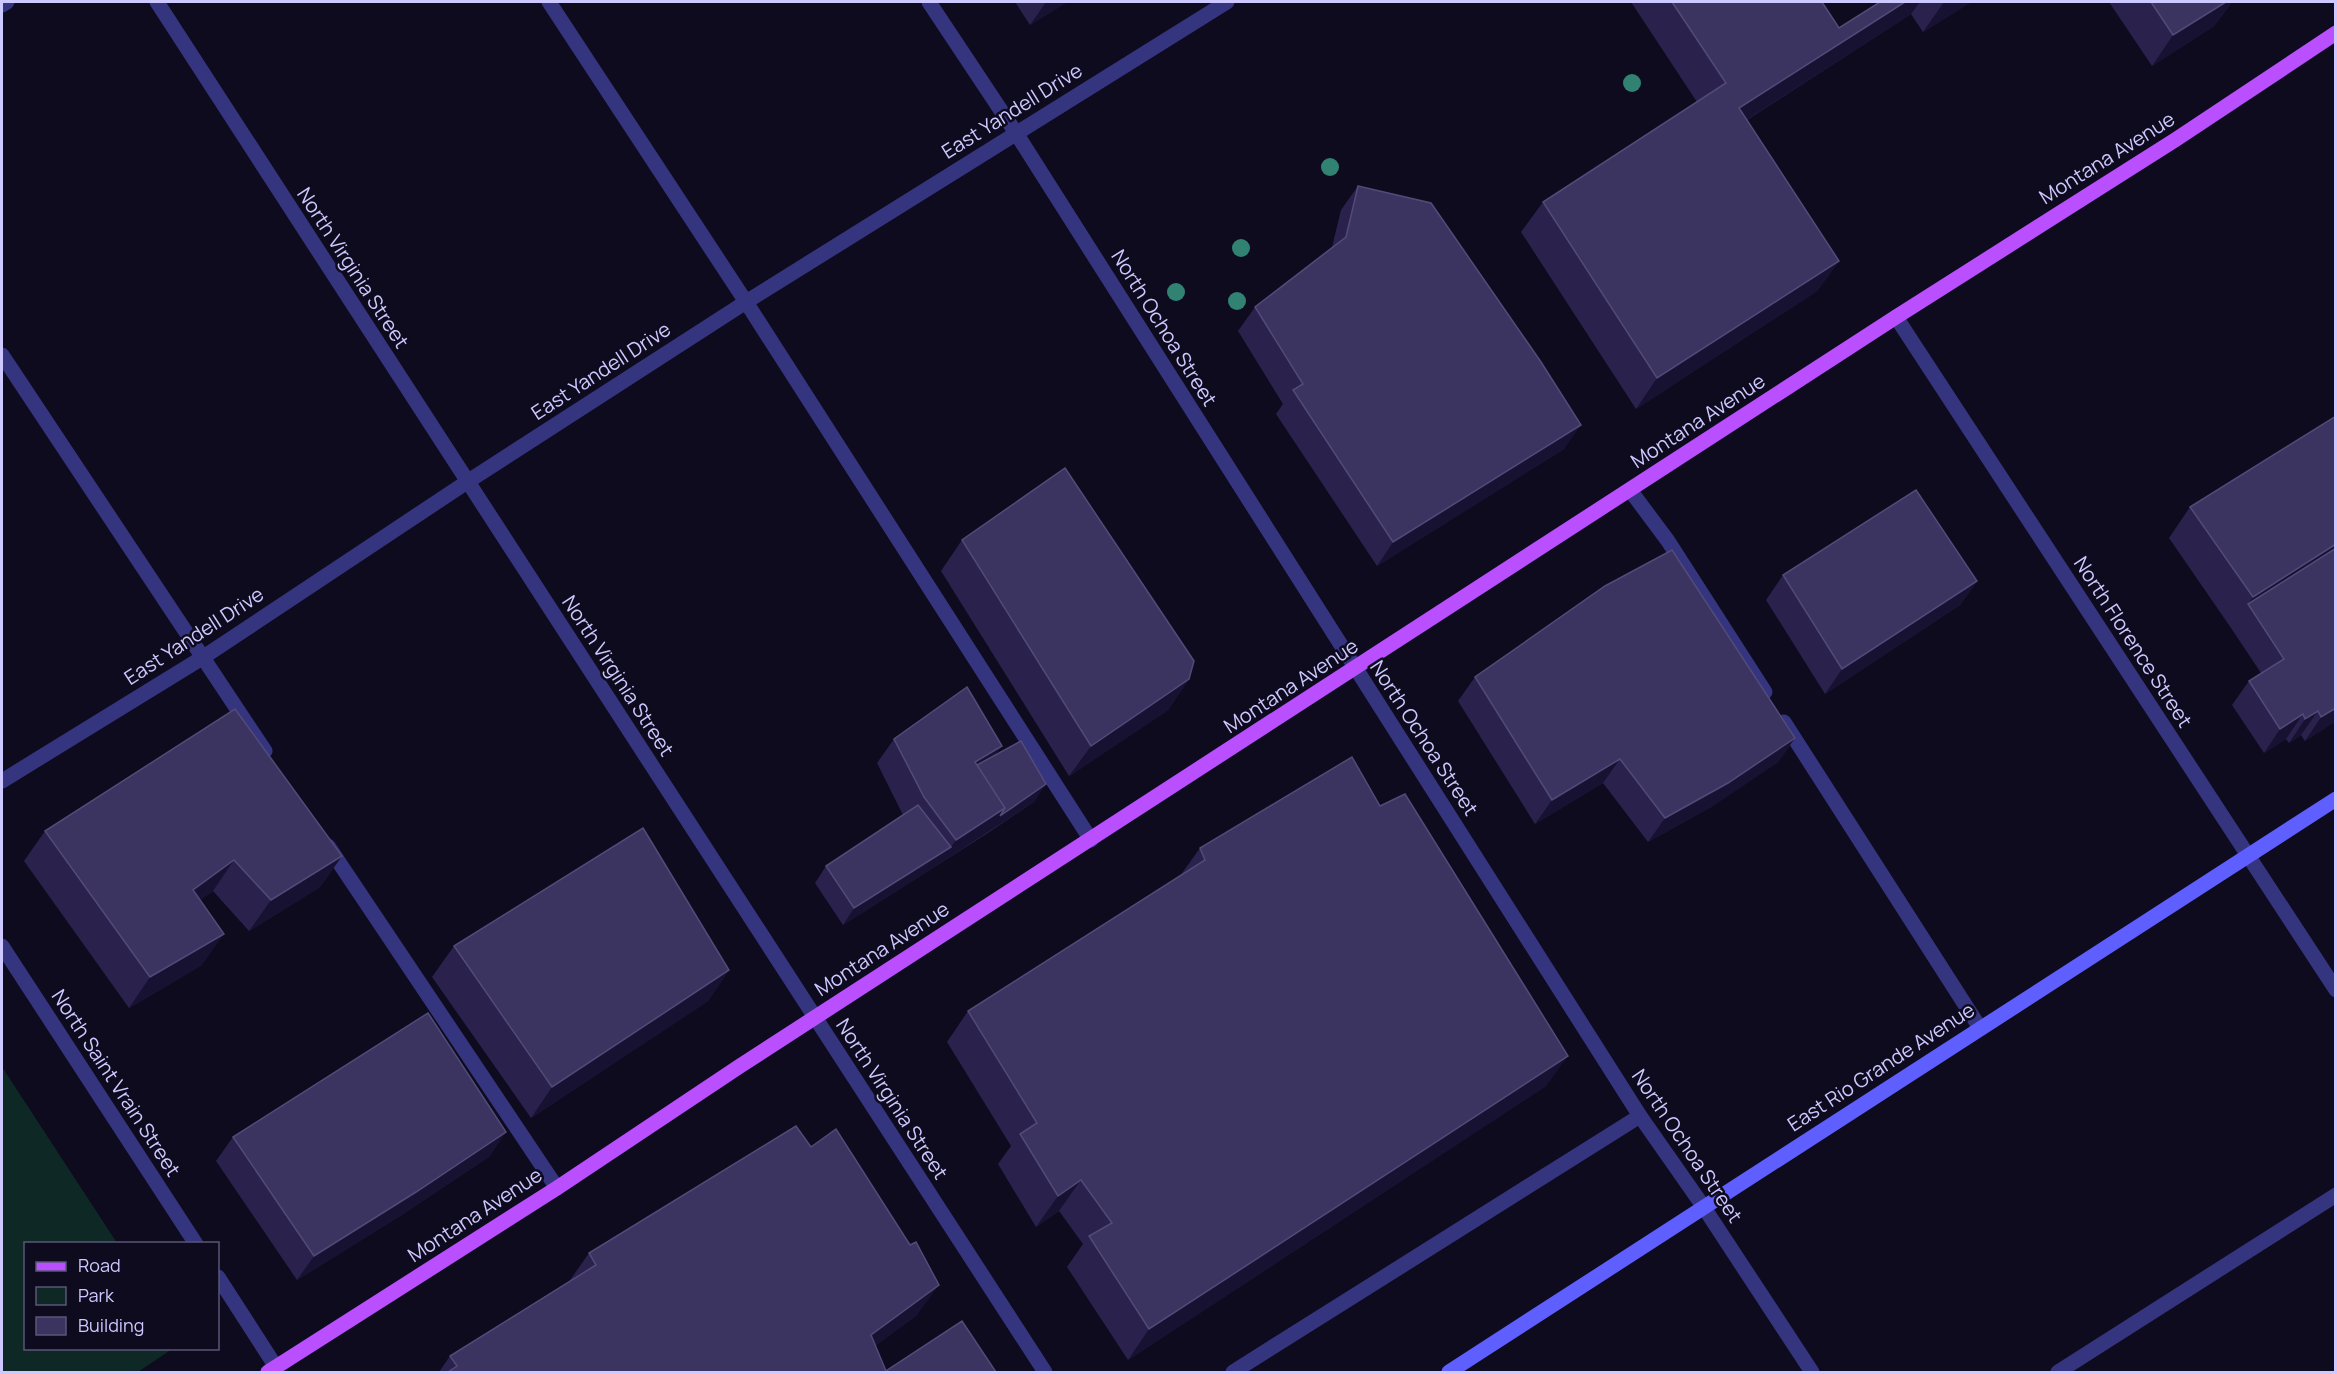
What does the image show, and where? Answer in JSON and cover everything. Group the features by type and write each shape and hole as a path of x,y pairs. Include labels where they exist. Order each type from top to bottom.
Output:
{"main road":[{"name":"Montana Avenue","path":"272,1370 557,1188 815,1017 1896,317 2175,140 2336,33"},
{"name":"East Rio Grande Avenue","path":"1449,1372 2336,799"}],"street":[{"path":"2,5 7,2"},
{"name":"North Virginia Street","path":"156,2 1045,1372"},
{"path":"549,2 746,302 1090,840"},
{"name":"North Ochoa Street","path":"928,2 1016,134 1640,1116 1704,1206 1812,1372"},
{"name":"East Yandell Drive","path":"2,781 202,658 467,482 746,302 1227,2"},
{"name":"North Florence Street","path":"1896,317 2336,990"},
{"path":"2,355 275,766"},
{"path":"1630,490 1668,541 1980,1028"},
{"path":"321,836 557,1188"},
{"name":"North Saint Vrain Street","path":"2,946 194,1242"},
{"path":"1233,1372 1640,1116"},
{"path":"2058,1372 2336,1194"},
{"path":"219,1279 272,1370"}],"green space":[{"path":"2,1067 116,1242 24,1242 24,1350 171,1350 138,1372 2,1372"}],"building":[{"path":"1672,2 1822,2 1839,28 1880,2 1905,2 1739,108 1839,261 1657,378 1543,202 1726,83"},
{"path":"2151,2 2226,2 2173,35"},
{"path":"1358,186 1431,203 1541,362 1581,425 1393,542 1293,390 1303,384 1255,307 1346,237"},
{"path":"2336,416 2336,544 2253,597 2190,507"},
{"path":"1065,468 1194,661 1189,679 1091,746 962,540"},
{"path":"1916,490 1977,581 1842,669 1783,575"},
{"path":"2336,548 2336,708 2321,717 2318,711 2305,719 2303,714 2280,729 2249,681 2284,659 2248,604"},
{"path":"1672,550 1795,738 1728,783 1665,818 1620,759 1552,800 1475,677 1605,586"},
{"path":"967,687 1002,746 975,762 1005,808 956,840 924,797 894,739"},
{"path":"235,709 342,856 271,900 234,860 193,890 224,934 150,977 45,831"},
{"path":"1021,741 1046,784 1000,816 1005,808 977,765"},
{"path":"1352,757 1380,806 1405,794 1568,1056 1149,1329 1089,1236 1112,1223 1081,1180 1058,1196 1020,1134 1037,1123 968,1011 1205,860 1200,848"},
{"path":"918,805 951,847 854,908 826,866"},
{"path":"643,828 729,970 552,1087 454,946"},
{"path":"428,1013 506,1132 314,1256 233,1137"},
{"path":"796,1126 811,1147 836,1129 910,1245 916,1242 939,1285 871,1335 886,1371 962,1321 996,1372 448,1372 457,1366 450,1356 596,1265 589,1253"}]}
